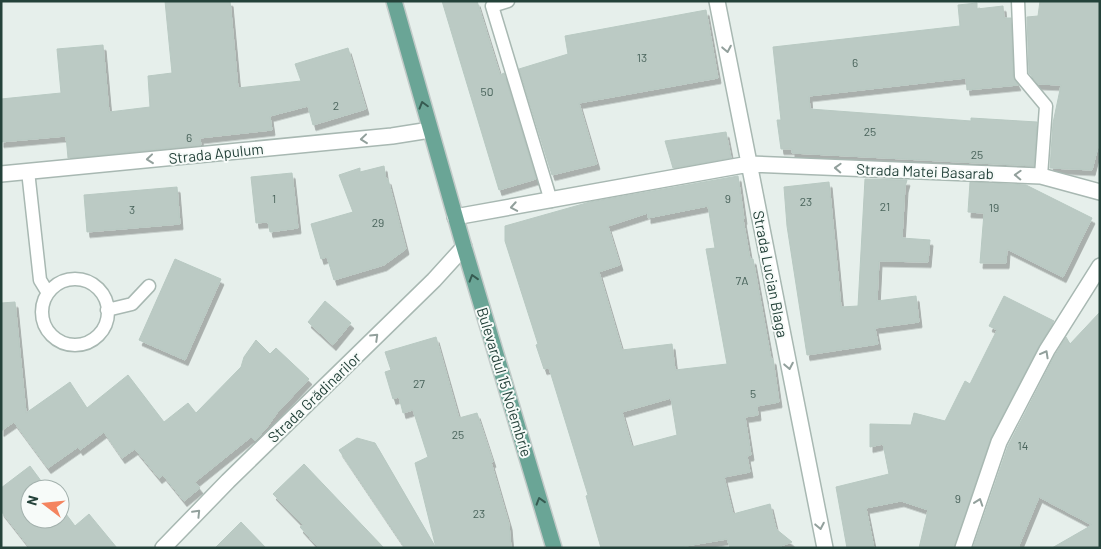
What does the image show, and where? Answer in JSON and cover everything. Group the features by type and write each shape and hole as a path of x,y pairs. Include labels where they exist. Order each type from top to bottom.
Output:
{"main road":[{"name":"Bulevardul 15 Noiembrie","path":"394,1 455,217 554,548"}],"street":[{"name":"Strada Lucian Blaga","path":"717,1 825,548"},
{"name":"Strada Apulum","path":"1,174 392,136 430,130"},
{"name":"Strada Matei Basarab","path":"551,201 749,164 1042,176 1100,192"},
{"path":"455,217 551,201"},
{"name":"Strada Grădinarilor","path":"163,548 228,481 434,280 464,247"},
{"path":"963,548 999,442 1047,350 1100,266"}],"lane":[{"path":"508,1 492,6 551,201"},
{"path":"1018,1 1021,76 1046,106 1042,176"},
{"path":"28,171 40,280 48,294"},
{"path":"73,279 84,281 100,292 105,300 107,310 102,332 93,340 72,346 60,342 51,336 44,326 42,315 43,304 48,294 63,281 73,279"},
{"path":"107,310 132,304 149,286"}],"building":[{"path":"165,1 230,1 238,88 301,81 295,64 348,48 366,109 313,125 308,106 270,116 272,130 200,138 201,145 68,158 66,136 1,142 1,99 61,93 57,49 103,45 109,112 150,107 148,76 172,73"},
{"path":"442,1 477,1 500,75 504,73 536,179 499,190"},
{"path":"1040,1 1100,1 1100,139 1092,170 1050,168 1053,123 1061,85 1038,84 1029,73 1027,17 1038,16"},
{"path":"977,3 977,9 1003,6 1004,18 1011,18 1013,76 1018,85 967,90 966,78 809,96 810,109 971,121 971,118 1037,122 1034,166 792,153 792,149 781,149 777,120 781,120 773,47 960,26 958,5"},
{"path":"706,10 718,78 579,103 597,164 552,175 519,69 568,54 565,36"},
{"path":"726,132 731,158 673,168 665,141"},
{"path":"384,166 386,180 388,179 406,249 384,265 334,280 327,257 321,259 311,224 353,212 339,175 360,168 360,172"},
{"path":"292,173 298,228 270,232 268,222 256,223 251,177"},
{"path":"738,176 750,259 753,259 771,359 773,359 779,402 757,406 758,415 745,417 751,455 747,456 750,472 724,477 733,514 770,504 776,529 792,542 775,548 730,548 727,539 674,548 601,548 586,496 588,495 549,368 544,369 536,345 538,344 505,241 505,226 590,202","holes":["708,206 715,248 706,249 727,364 675,370 672,344 622,350 599,272 620,265 608,226 648,213 648,218","671,398 677,435 632,447 622,412"]},
{"path":"865,179 907,180 902,238 930,240 928,262 879,261 877,301 916,296 919,322 875,328 878,344 807,355 787,226 784,187 829,182 841,307 858,306"},
{"path":"970,182 1026,185 1092,218 1063,277 1007,249 1006,263 980,263 984,213 968,212"},
{"path":"177,187 180,224 87,232 84,195"},
{"path":"175,259 221,279 185,360 139,340"},
{"path":"1004,296 1054,321 991,438 954,548 919,548 928,510 901,501 866,508 874,548 847,548 836,487 889,474 883,444 870,447 870,424 911,425 914,413 945,421 965,381 970,384 997,330 989,326"},
{"path":"325,301 351,323 333,345 308,322"},
{"path":"15,302 26,413 70,382 87,408 128,375 164,422 188,403 196,413 241,367 244,357 256,340 270,354 276,348 309,379 277,413 255,441 251,437 195,482 200,488 184,501 163,475 159,478 135,449 122,458 104,432 80,450 78,447 48,468 14,422 1,431 1,303"},
{"path":"1100,312 1100,548 1052,548 1092,525 1039,497 1018,548 973,548 1008,446 1055,355 1066,337 1070,344"},
{"path":"436,337 459,418 477,413 493,462 491,462 509,524 511,548 436,548 415,463 428,457 413,410 403,413 399,397 393,399 385,372 391,370 385,352"},
{"path":"357,438 375,443 436,548 405,548 339,450"},
{"path":"304,464 384,548 319,548 300,527 303,525 273,494"},
{"path":"30,466 40,479 20,479 20,529 70,529 70,519 75,526 89,514 117,548 30,548 1,511 1,488"},
{"path":"241,522 266,548 215,548"}]}
